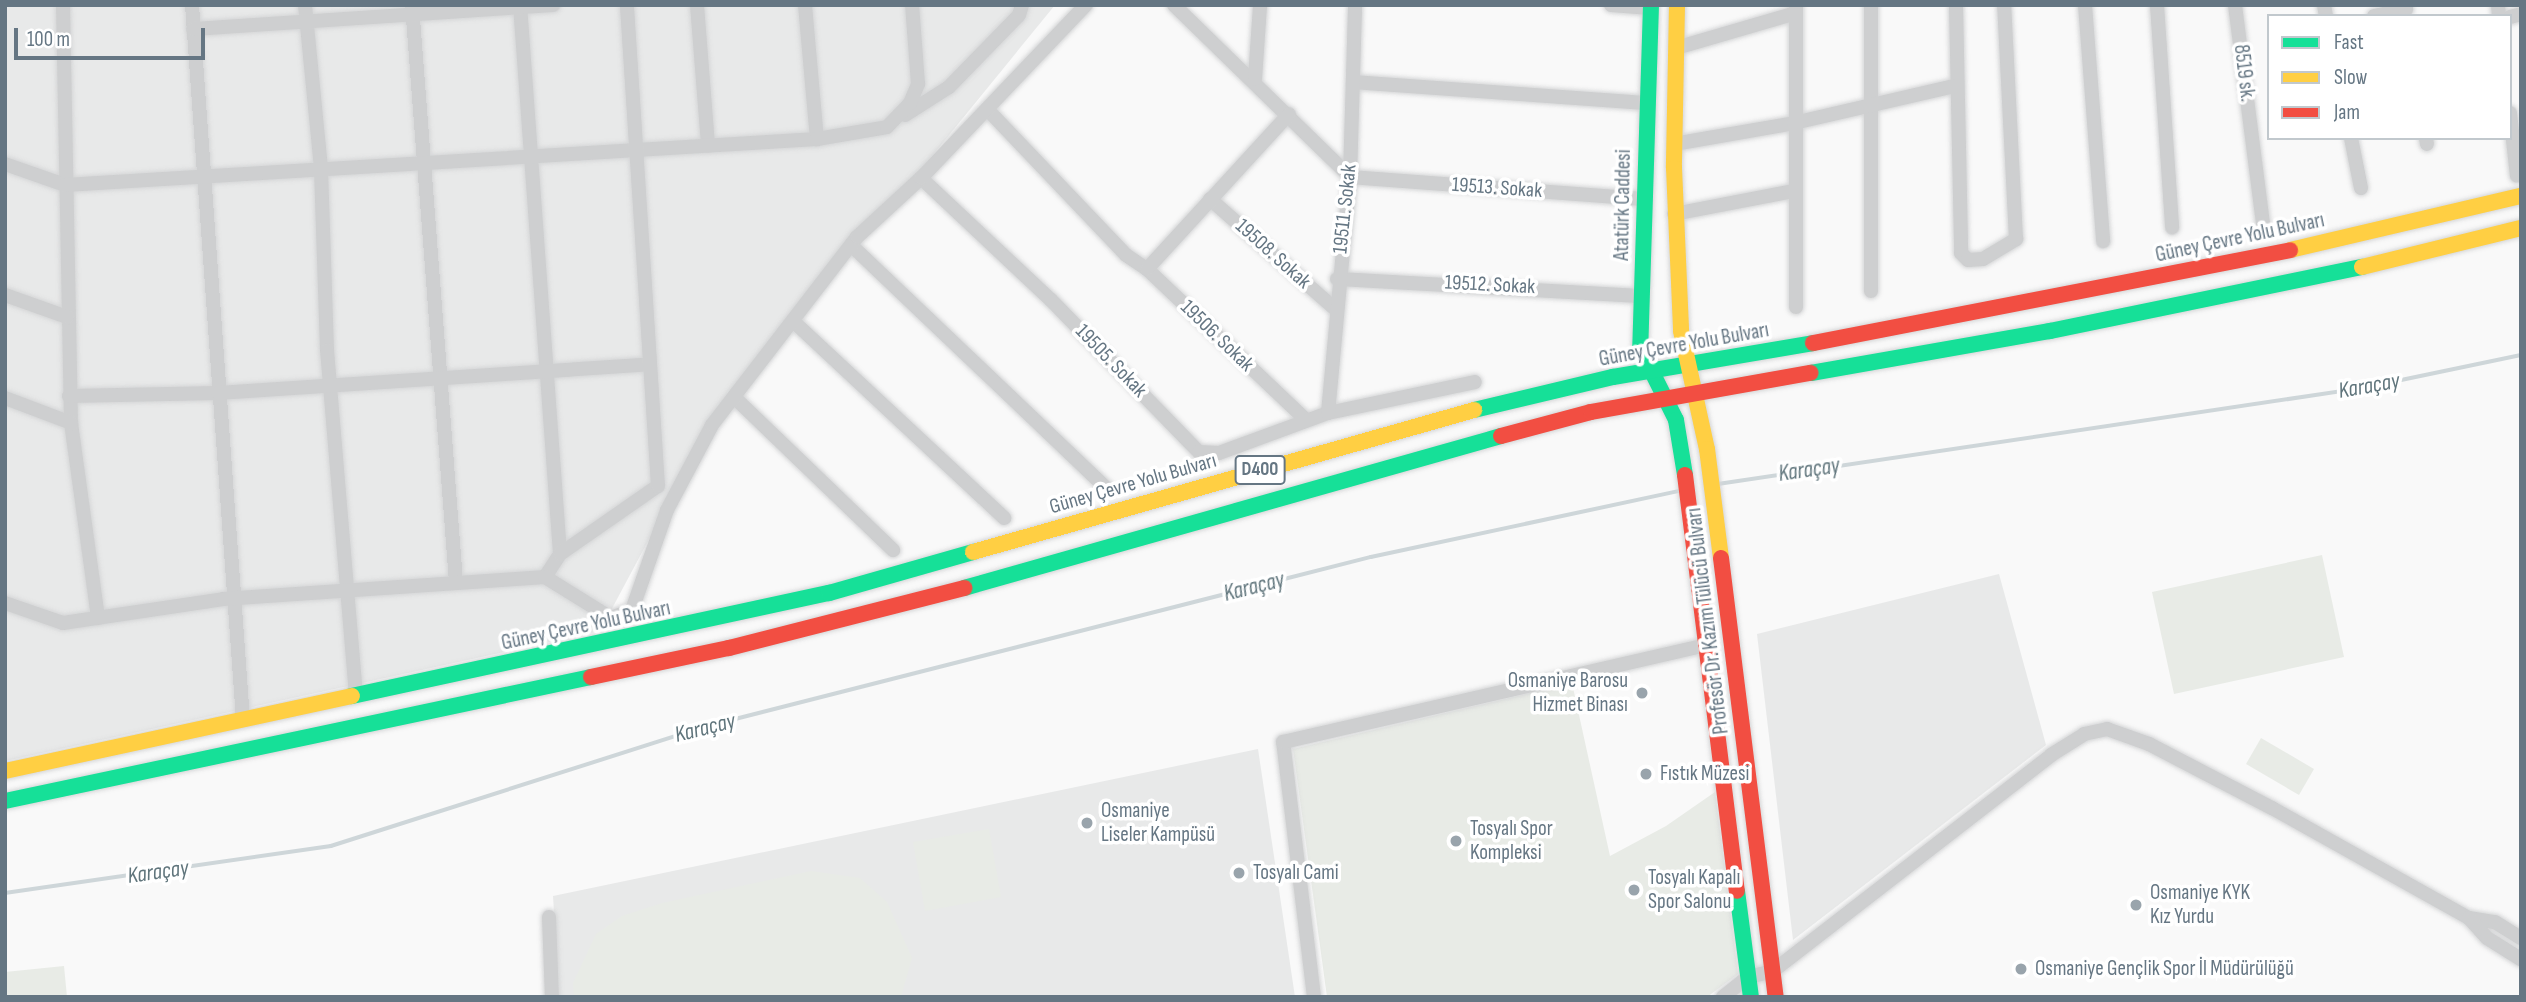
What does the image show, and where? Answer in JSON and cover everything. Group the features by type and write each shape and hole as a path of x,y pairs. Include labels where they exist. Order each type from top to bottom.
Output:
{"main road":[{"path":"1677,5 1675,274 1687,364 1697,395"},
{"name":"Atatürk Caddesi","path":"1651,7 1645,103 1640,348 1655,369 1666,398"},
{"name":"Güney Çevre Yolu Bulvarı","path":"5,771 829,593 1507,401 1655,369 1768,352 2246,260 2521,196"},
{"name":"D400","path":"5,801 729,648 920,601 1350,476 1591,412 2050,331 2358,268 2521,228"},
{"name":"Profesör Dr. Kazım Tülücü Bulvarı","path":"1697,395 1730,611 1752,834 1776,997"},
{"name":"Profesör Dr. Kazım Tülücü Bulvarı","path":"1666,398 1682,455 1751,997"}],"street":[{"path":"63,5 69,396 98,618"},
{"path":"192,5 201,177 236,598 243,720"},
{"path":"306,5 321,169 330,386 356,696"},
{"path":"193,29 307,22 413,10 554,5"},
{"path":"545,577 560,554 658,486 627,5"},
{"path":"697,5 708,146"},
{"path":"804,5 817,139"},
{"path":"887,127 910,103 918,84 912,5"},
{"path":"5,603 63,622 236,598 545,577 611,618 632,610 667,510 712,425 851,245 921,178 1086,5"},
{"path":"1174,5 1255,79 1350,177"},
{"path":"1255,79 1260,5"},
{"name":"19511. Sokak","path":"1328,413 1337,279 1350,177 1355,5"},
{"path":"1611,5 1651,7"},
{"path":"1871,5 1871,291"},
{"path":"1955,5 1954,86 1961,253 1968,260 1983,260 2016,239 2004,5"},
{"path":"2085,5 2103,240"},
{"path":"2157,5 2172,227"},
{"name":"8519 sk.","path":"2235,5 2263,223"},
{"path":"520,7 528,157 560,554"},
{"path":"5,164 65,185 817,139 887,127 949,87 1022,7"},
{"path":"1676,48 1796,9 1793,191 1796,307"},
{"path":"413,10 443,378 456,582"},
{"path":"2385,14 2406,10"},
{"path":"1353,82 1645,103"},
{"path":"1674,144 1794,123 1954,86"},
{"name":"19506. Sokak","path":"988,109 1126,255 1147,269 1306,420"},
{"path":"1147,269 1289,114"},
{"path":"2512,131 2517,176"},
{"path":"2351,140 2361,188"},
{"name":"19513. Sokak","path":"1350,177 1643,199"},
{"name":"19505. Sokak","path":"921,178 1090,338 1189,446 1219,453 1328,413 1475,382"},
{"path":"1674,214 1793,191"},
{"name":"19508. Sokak","path":"1210,198 1335,309"},
{"path":"851,245 1108,490"},
{"name":"19512. Sokak","path":"1337,279 1642,296"},
{"path":"5,295 68,317"},
{"path":"793,321 1004,518"},
{"path":"69,396 218,393 649,364"},
{"path":"734,397 893,550"},
{"path":"5,398 71,424"},
{"path":"1314,997 1283,742 1706,646"},
{"path":"1723,997 1748,977 1773,971 2051,755 2084,734 2107,729 2149,744 2272,808 2469,918 2487,938 2521,960"},
{"path":"549,917 552,997"},
{"path":"2469,918 2495,922 2521,938"}],"shaded area":[{"path":"5,5 1055,5 791,329 716,431 679,483 600,631 5,761"},
{"path":"2322,555 2344,657 2174,694 2152,592"},
{"path":"1999,574 2046,745 1793,940 1757,634"},
{"name":"Tosyalı Spor Kompleksi","path":"1572,683 1610,856 1666,826 1715,792 1738,974 1707,997 1327,997 1293,749"},
{"path":"2261,738 2314,769 2299,795 2246,764"},
{"name":"Osmaniye Liseler Kampüsü","path":"1258,749 1295,997 559,997 553,896"},
{"path":"989,829 1001,897 925,911 913,842"},
{"path":"811,871 860,878 887,902 912,958 901,997 574,997 573,983 596,934 622,916 662,903"},
{"path":"64,966 67,997 5,997 5,972"}],"waterway":[{"name":"Karaçay","path":"1718,484 2363,388 2521,355"},
{"name":"Karaçay","path":"5,893 331,846 704,727 1371,557 1679,491"}],"traffic: fast":[{"path":"1651,5 1640,348 1676,420 1685,475"},
{"path":"1811,373 2050,331 2362,267"},
{"path":"1474,410 1613,377 1813,343"},
{"path":"964,588 1501,436"},
{"path":"352,696 829,593 973,552"},
{"path":"5,801 591,677"},
{"path":"1737,891 1751,997"}],"traffic: slow":[{"path":"1677,5 1674,168 1681,331 1707,449 1721,558"},
{"path":"2290,250 2521,196"},
{"path":"2362,267 2521,228"},
{"path":"973,552 1474,410"},
{"path":"5,771 352,696"}],"traffic: jam":[{"path":"1813,343 2290,250"},
{"path":"1501,436 1591,412 1811,373"},
{"path":"1685,475 1737,891"},
{"path":"1721,558 1776,997"},
{"path":"591,677 729,648 964,588"}],"place":[{"name":"Osmaniye Barosu Hizmet Binası","path":"1642,693"},
{"name":"Fıstık Müzesi","path":"1646,774"},
{"name":"Osmaniye Liseler Kampüsü","path":"1087,823"},
{"name":"Tosyalı Spor Kompleksi","path":"1456,841"},
{"name":"Tosyalı Cami","path":"1239,873"},
{"name":"Tosyalı Kapalı Spor Salonu","path":"1634,890"},
{"name":"Osmaniye KYK Kız Yurdu","path":"2136,905"},
{"name":"Osmaniye Gençlik Spor İl Müdürülüğü","path":"2021,969"}]}
